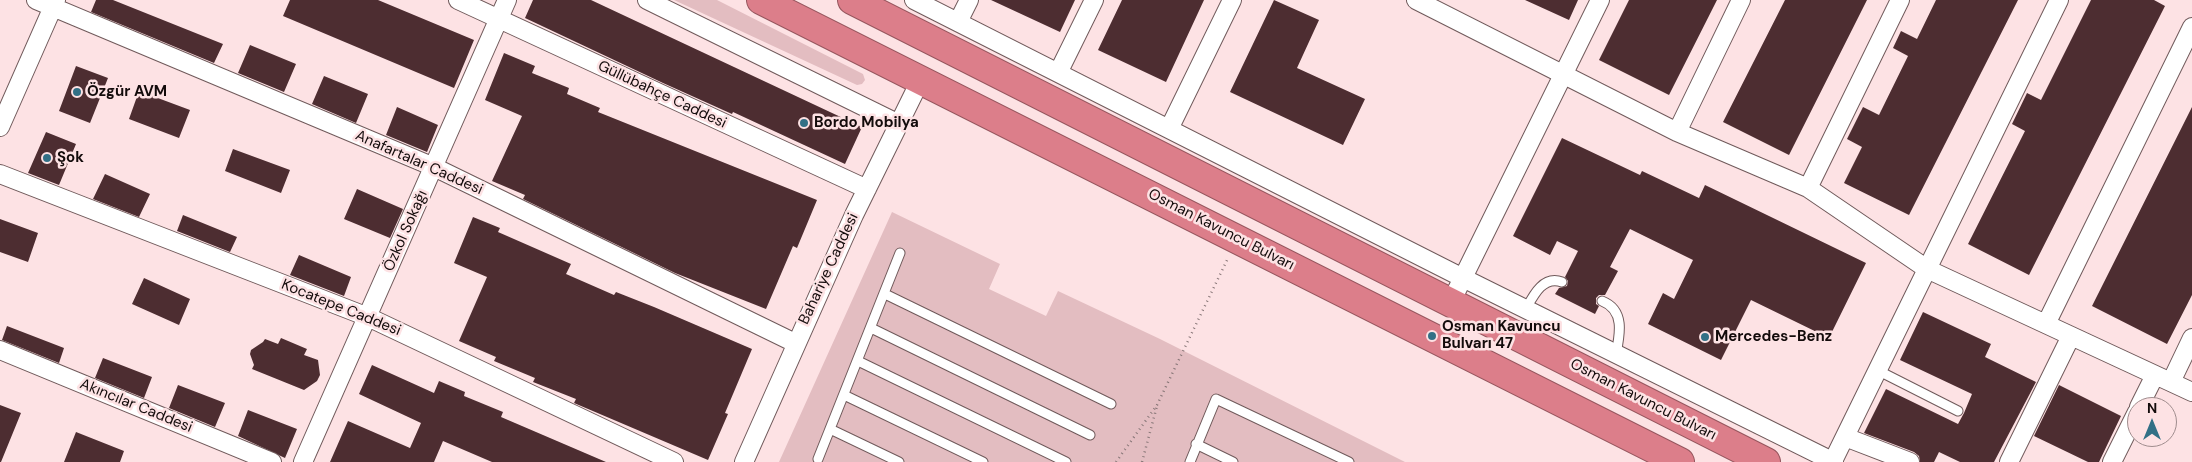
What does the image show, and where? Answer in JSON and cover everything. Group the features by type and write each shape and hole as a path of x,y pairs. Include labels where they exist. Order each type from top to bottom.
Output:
{"highway":[{"name":"Osman Kavuncu Bulvarı","path":"761,0 1238,238 1680,462"},
{"name":"Osman Kavuncu Bulvarı","path":"852,0 1766,462"}],"street":[{"name":"Anafartalar Caddesi","path":"36,0 54,4 434,167 795,344"},
{"name":"Güllübahçe Caddesi","path":"458,0 866,189"},
{"name":"Özkol Sokağı","path":"303,462 507,0"},
{"path":"647,0 899,124"},
{"path":"914,0 1463,278 1833,462 2059,0"},
{"path":"958,22 969,0"},
{"path":"1058,73 1094,0"},
{"path":"1169,129 1232,0"},
{"path":"1416,0 1677,132 1808,188 1927,269 2192,392"},
{"path":"1450,302 1600,0"},
{"path":"1677,132 1741,0"},
{"path":"1808,188 1900,0"},
{"path":"0,127 54,4"},
{"path":"2046,324 2192,27"},
{"name":"Bahariye Caddesi","path":"744,462 795,344 866,189 921,79"},
{"name":"Kocatepe Caddesi","path":"0,174 368,317 674,462"},
{"path":"2009,462 2071,336"},
{"path":"2147,397 2192,338"},
{"name":"Akıncılar Caddesi","path":"0,350 272,462"},
{"path":"2112,462 2127,432"},
{"path":"1845,437 1910,462"}],"lane":[{"path":"818,459 900,253"},
{"path":"1526,309 1541,286 1552,281 1562,282"},
{"path":"885,294 1111,404"},
{"path":"1602,301 1612,308 1619,320 1620,334 1616,354"},
{"path":"871,328 1090,435"},
{"path":"858,361 1066,462"},
{"path":"1877,370 1958,411"},
{"path":"844,395 983,462"},
{"path":"1190,462 1216,400 1349,462"},
{"path":"830,428 899,462"},
{"path":"1196,444 1233,462"}],"path":[{"path":"1116,462 1157,405 1238,238"},
{"path":"1142,462 1157,405"}],"shaded area":[{"path":"674,0 717,0 863,74 865,80 862,84 857,85"},
{"path":"892,212 1000,264 989,289 1046,316 1058,291 1160,339 1405,462 779,462"}],"building":[{"path":"96,0 113,0 223,44 214,63 91,12"},
{"path":"290,0 378,0 474,40 454,88 283,16"},
{"path":"533,0 591,0 862,127 845,164 733,112 732,114 663,83 525,18"},
{"path":"991,0 1075,0 1060,32"},
{"path":"1122,0 1204,0 1166,82 1098,50"},
{"path":"1274,0 1319,20 1297,68 1365,99 1343,145 1230,92"},
{"path":"1525,0 1578,0 1569,20"},
{"path":"1629,0 1717,0 1669,95 1599,60"},
{"path":"1785,0 1867,0 1789,155 1723,122"},
{"path":"1936,0 2018,0 1909,215 1844,183 1862,147 1847,139 1863,107 1879,115 1908,56 1893,48 1901,31 1917,39"},
{"path":"2091,0 2154,0 2165,6 2029,275 1968,244 2025,131 2012,124 2027,93 2041,100"},
{"path":"250,45 296,64 284,92 238,73"},
{"path":"504,53 535,66 532,73 569,88 567,94 600,108 598,112 817,200 797,248 793,246 766,309 675,273 523,199 525,195 492,181 522,116 485,100"},
{"path":"76,66 108,78 90,123 59,111"},
{"path":"324,76 368,94 356,123 312,104"},
{"path":"139,91 190,110 179,138 129,119"},
{"path":"397,107 438,125 427,152 386,135"},
{"path":"2192,107 2192,295 2167,344 2092,306"},
{"path":"46,132 76,144 59,185 28,173"},
{"path":"1562,138 1640,175 1642,171 1699,198 1705,185 1866,263 1829,338 1751,300 1721,360 1648,324 1663,293 1674,299 1693,260 1630,229 1610,267 1618,271 1605,295 1599,295 1596,298 1596,304 1599,306 1595,314 1555,294 1559,288 1567,286 1568,281 1565,277 1578,251 1557,241 1550,255 1513,236"},
{"path":"233,149 290,170 281,193 225,171"},
{"path":"105,174 150,194 139,217 93,199"},
{"path":"357,189 403,209 390,238 344,219"},
{"path":"183,215 237,237 230,252 177,231"},
{"path":"473,217 500,228 498,232 571,264 566,274 614,295 616,292 654,307 752,349 725,413 728,414 708,460 574,403 576,399 533,382 535,378 494,361 496,357 459,341 487,277 454,263"},
{"path":"0,219 38,233 28,262 0,252"},
{"path":"299,255 351,277 344,296 290,275"},
{"path":"144,278 190,299 179,325 132,304"},
{"path":"1923,312 1991,344 1985,357 2036,382 1994,462 1960,462 1939,452 1934,462 1920,462 1919,456 1914,452 1864,433 1886,389 1958,424 1964,413 1972,394 1900,360"},
{"path":"7,326 64,348 59,363 2,340"},
{"path":"281,338 307,349 304,355 318,360 320,375 317,381 304,390 252,369 254,365 250,354 251,350 265,339 278,344"},
{"path":"103,358 152,377 144,398 95,378"},
{"path":"372,365 434,393 439,381 465,392 464,396 503,412 501,417 606,462 492,462 443,441 434,462 330,462 348,421 410,448 421,423 359,394"},
{"path":"178,385 225,403 215,427 169,408"},
{"path":"2059,385 2121,416 2099,462 2088,462 2034,436"},
{"path":"0,405 21,413 1,462 0,462"},
{"path":"248,410 297,429 285,458 238,436"},
{"path":"76,432 124,451 120,462 64,462"}],"place":[{"name":"Özgür AVM","path":"77,92"},
{"name":"Bordo Mobilya","path":"804,123"},
{"name":"Şok","path":"47,158"},
{"name":"Osman Kavuncu Bulvarı 47","path":"1432,336"},
{"name":"Mercedes-Benz","path":"1705,337"}]}
